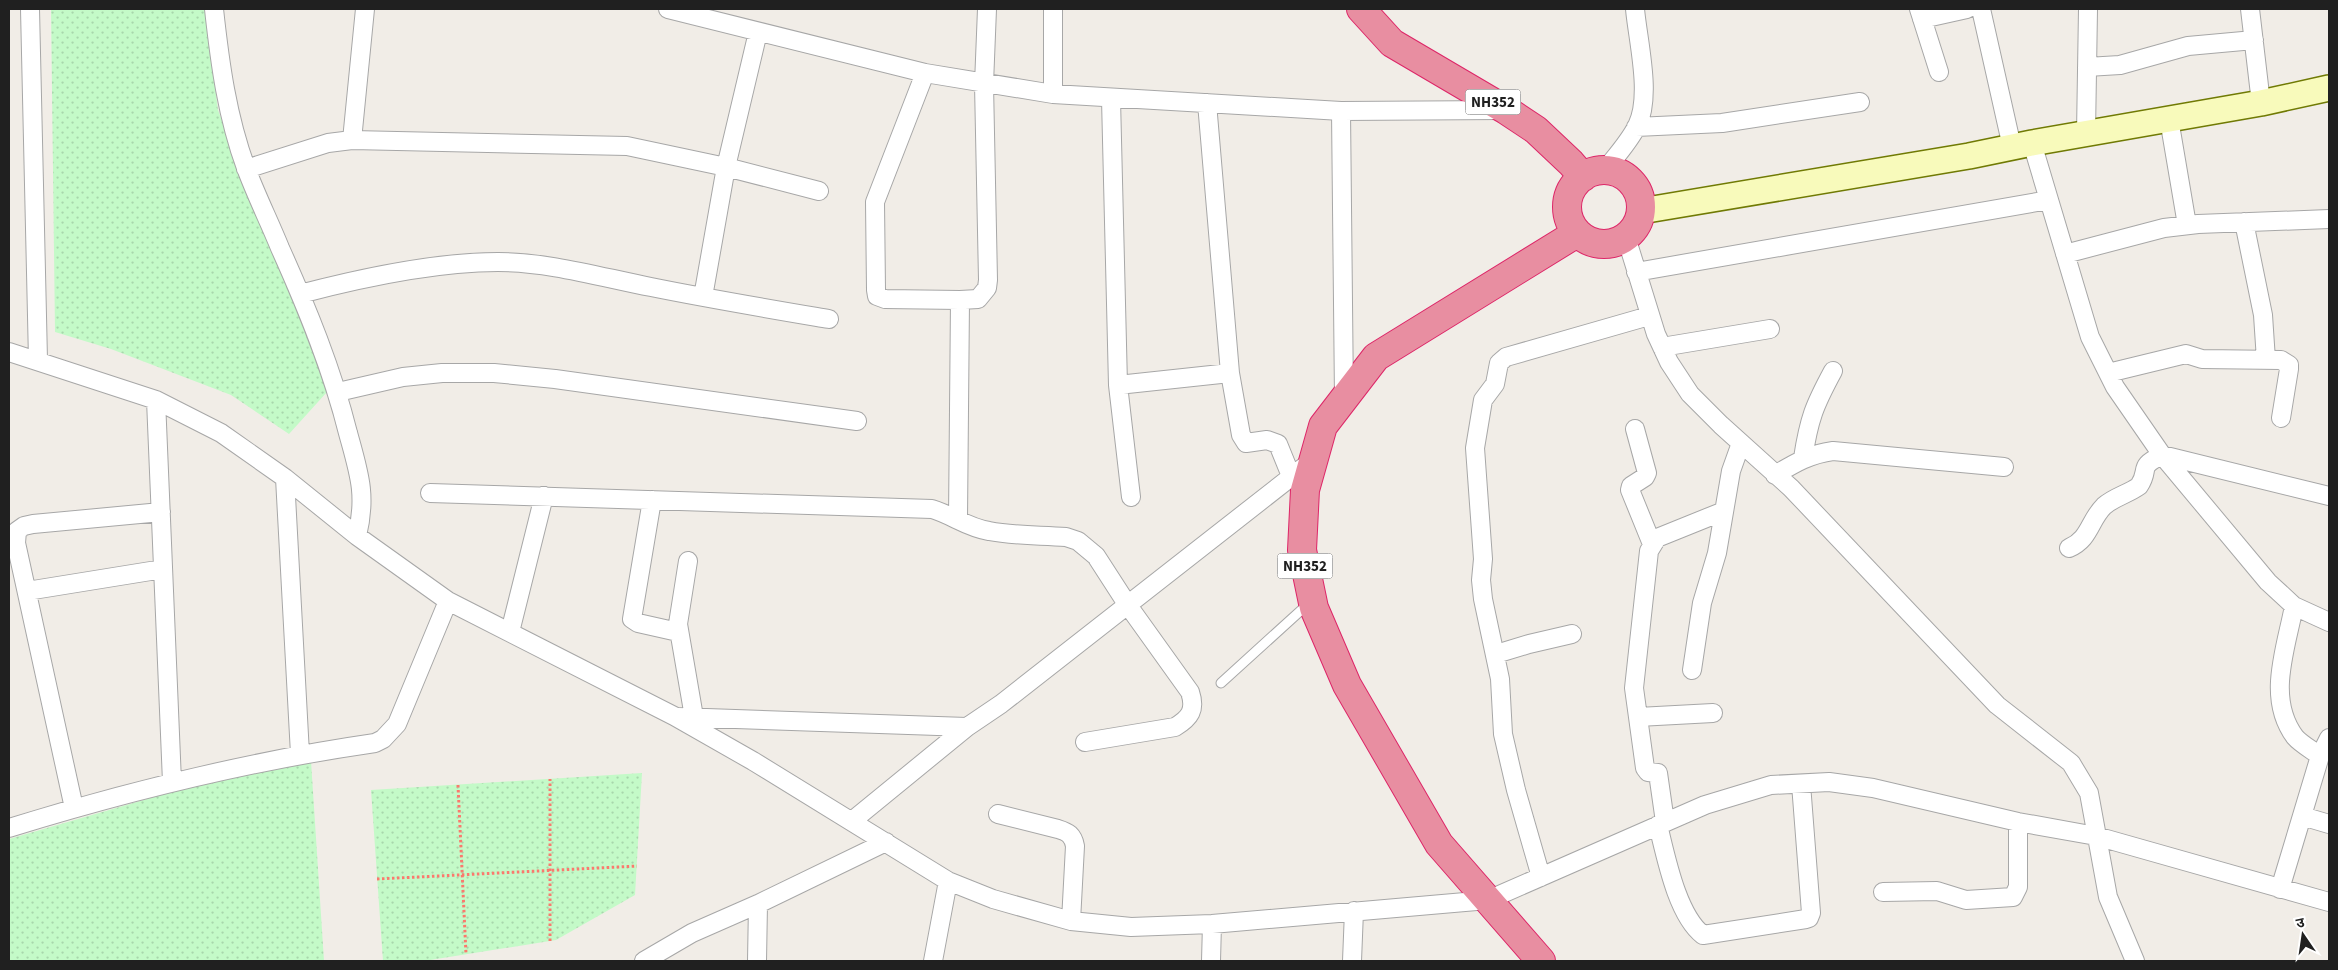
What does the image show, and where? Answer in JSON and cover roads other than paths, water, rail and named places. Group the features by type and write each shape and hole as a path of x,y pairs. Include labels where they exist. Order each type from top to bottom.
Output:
{"highway":[{"name":"NH352","path":"1361,9 1392,43 1506,110 1536,130 1571,163 1594,173 1625,177 1639,194 1641,212"},
{"path":"1594,173 1571,189 1567,200 1567,210 1571,224 1577,233 1586,240 1603,244 1615,242 1626,236 1638,220 1641,212"},
{"name":"NH352","path":"1541,961 1438,844 1347,685 1312,600 1302,550 1305,490 1323,426 1376,357 1577,233"}],"street":[{"path":"30,9 38,360"},
{"path":"214,9 223,86 231,124 246,169 300,294 338,392 362,485 362,515 357,536"},
{"path":"352,140 365,9"},
{"path":"668,9 925,73 1053,94 1111,99 1341,111 1506,110"},
{"path":"925,73 875,202 876,290 878,296 885,299 978,299 987,288 988,280 984,84 987,9"},
{"path":"1053,9 1053,94"},
{"path":"1594,173 1636,127 1643,111 1644,90 1635,9"},
{"path":"1939,72 1921,14 1967,9"},
{"path":"1981,9 2022,145 2049,200 2090,337 2115,387 2162,454 2268,582 2294,606 2329,622"},
{"path":"2086,134 2088,9"},
{"path":"2250,9 2261,103"},
{"path":"703,297 726,167 758,32"},
{"path":"2087,67 2120,66 2188,46 2254,40"},
{"path":"1641,212 2261,103 2329,88"},
{"path":"1111,99 1118,384 1131,497"},
{"path":"1636,127 1722,123 1860,102"},
{"path":"1207,103 1230,374 1242,439 1251,444 1267,440 1278,444 1291,476"},
{"path":"1341,111 1344,398"},
{"path":"2169,119 2187,225"},
{"path":"246,169 328,143 352,140 628,146 726,167 819,191"},
{"path":"1636,272 2049,200"},
{"path":"2065,254 2164,228 2187,225 2329,219"},
{"path":"2244,222 2263,315 2266,360"},
{"path":"1626,236 1650,316 1662,347 1690,394 1776,475 1997,705 2071,763 2090,793 2108,897 2135,961"},
{"path":"300,294 367,278 445,266 497,262 541,264 703,297 830,318"},
{"path":"958,519 960,300"},
{"path":"1541,876 1516,790 1503,734 1500,679 1483,599 1480,511 1475,448 1483,400 1495,384 1498,362 1506,356 1650,316"},
{"path":"1662,347 1770,329"},
{"path":"9,352 156,400 221,433 285,478 357,536 448,601 674,716 754,761 948,881 993,899 1071,921 1131,927 1212,924 1488,900 1705,805 1771,785 1828,782 1873,788 2018,822 2096,836 2329,902"},
{"path":"2108,373 2186,354 2202,358 2281,360 2289,365 2281,418"},
{"path":"1803,458 1808,423 1814,405 1833,371"},
{"path":"338,392 403,377 442,372 494,373 555,379 857,421"},
{"path":"1118,384 1230,374"},
{"path":"156,400 172,782"},
{"path":"1635,429 1647,473 1645,477 1631,486 1630,490 1652,544 1647,569 1634,688 1645,768 1648,772 1658,773 1661,824 1674,888 1686,912 1703,935 1806,919 1811,913 1801,784"},
{"path":"1692,670 1702,603 1717,553 1731,470 1741,443"},
{"path":"1776,475 1803,458 1817,453 1850,452 2004,467"},
{"path":"2069,548 2083,541 2102,508 2113,499 2139,486 2144,467 2149,461 2162,454 2329,496"},
{"path":"852,822 967,726 1001,704 1314,459"},
{"path":"285,478 300,754"},
{"path":"430,493 932,509 958,519 967,525 989,531 1066,537 1078,541 1096,556 1127,604 1190,692 1193,701 1192,713 1186,721 1175,727 1085,742"},
{"path":"510,632 544,496"},
{"path":"652,500 632,619 638,624 678,632"},
{"path":"1652,544 1658,538 1724,511"},
{"path":"74,808 16,543 17,531 24,526 161,512"},
{"path":"688,561 678,612 678,632 694,717"},
{"path":"27,591 163,569"},
{"path":"9,828 74,808 172,782 300,754 375,743 383,739 397,724 448,601"},
{"path":"2294,606 2278,687 2280,706 2296,738 2320,756"},
{"path":"1496,654 1572,634"},
{"path":"1638,717 1713,713"},
{"path":"674,716 967,726"},
{"path":"2280,889 2320,756 2329,738"},
{"path":"998,814 1058,829 1067,832 1073,837 1075,846 1071,921"},
{"path":"2302,816 2329,824"},
{"path":"1883,892 1937,891 1966,900 2013,897 2018,886 2018,822"},
{"path":"644,961 692,933 758,904 886,842"},
{"path":"933,961 948,881"},
{"path":"757,961 758,904"},
{"path":"1352,961 1354,911"},
{"path":"1211,961 1212,924"}],"lane":[{"path":"1221,683 1312,600"}]}
